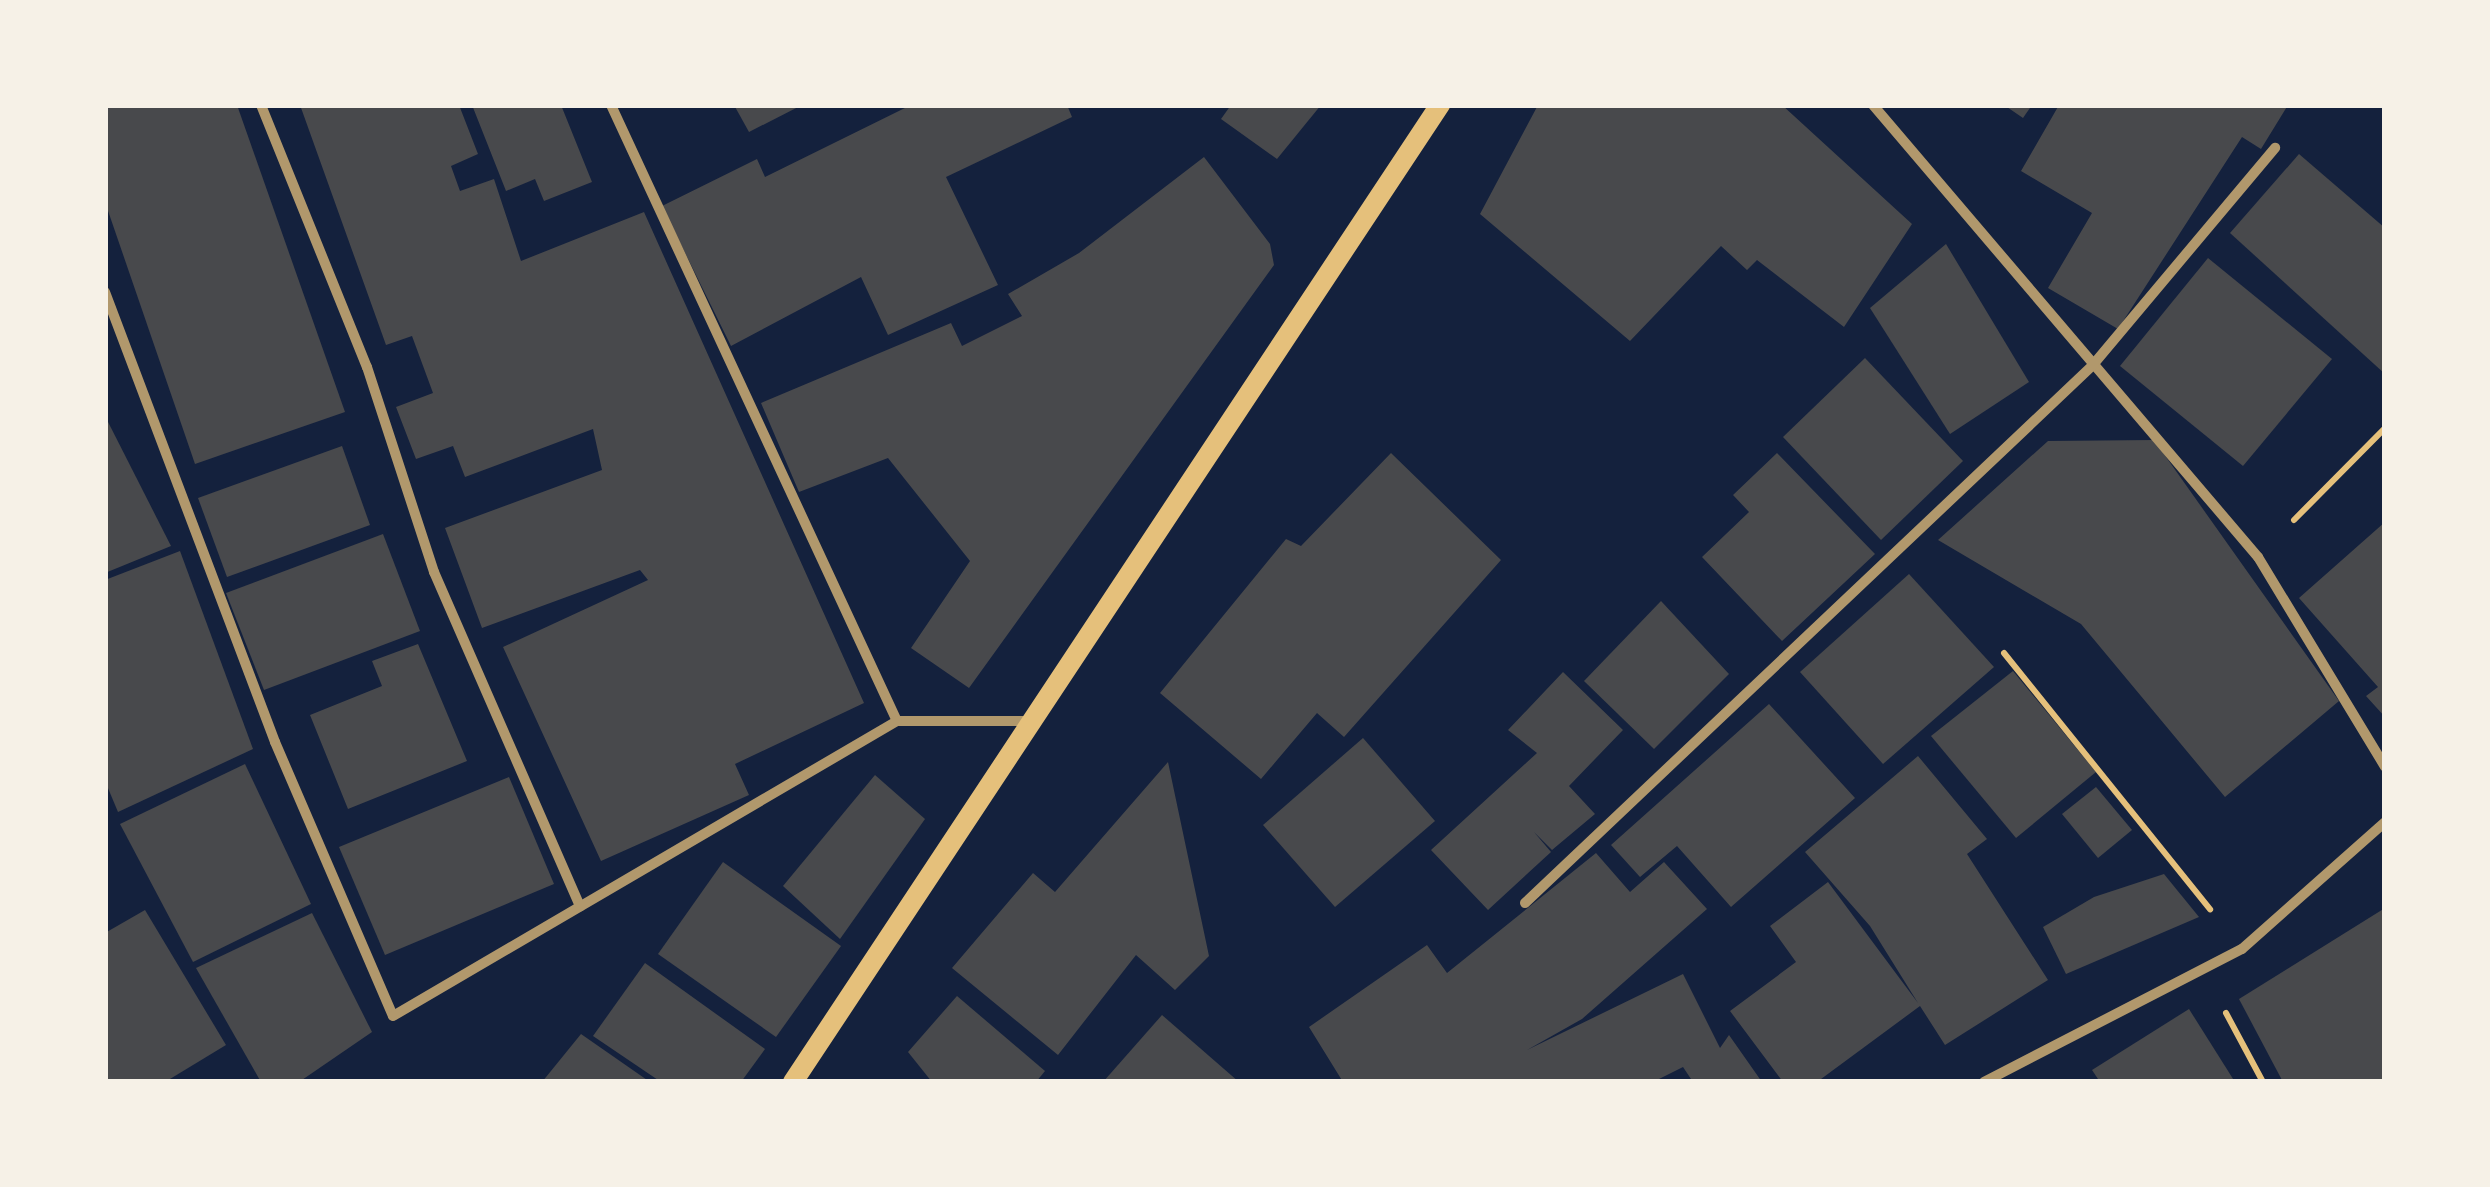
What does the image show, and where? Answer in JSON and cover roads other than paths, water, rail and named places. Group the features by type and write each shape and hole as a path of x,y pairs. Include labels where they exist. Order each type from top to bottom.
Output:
{"main road":[{"path":"793,1082 1440,105"}],"street":[{"path":"261,105 368,367 434,572 580,906"},
{"path":"612,105 897,721"},
{"path":"1873,105 2258,556 2385,767"},
{"path":"1525,903 2092,366 2275,148"},
{"path":"105,292 275,742 393,1016 897,721 1031,722"},
{"path":"1984,1082 2201,966 2242,949 2385,822"}]}
